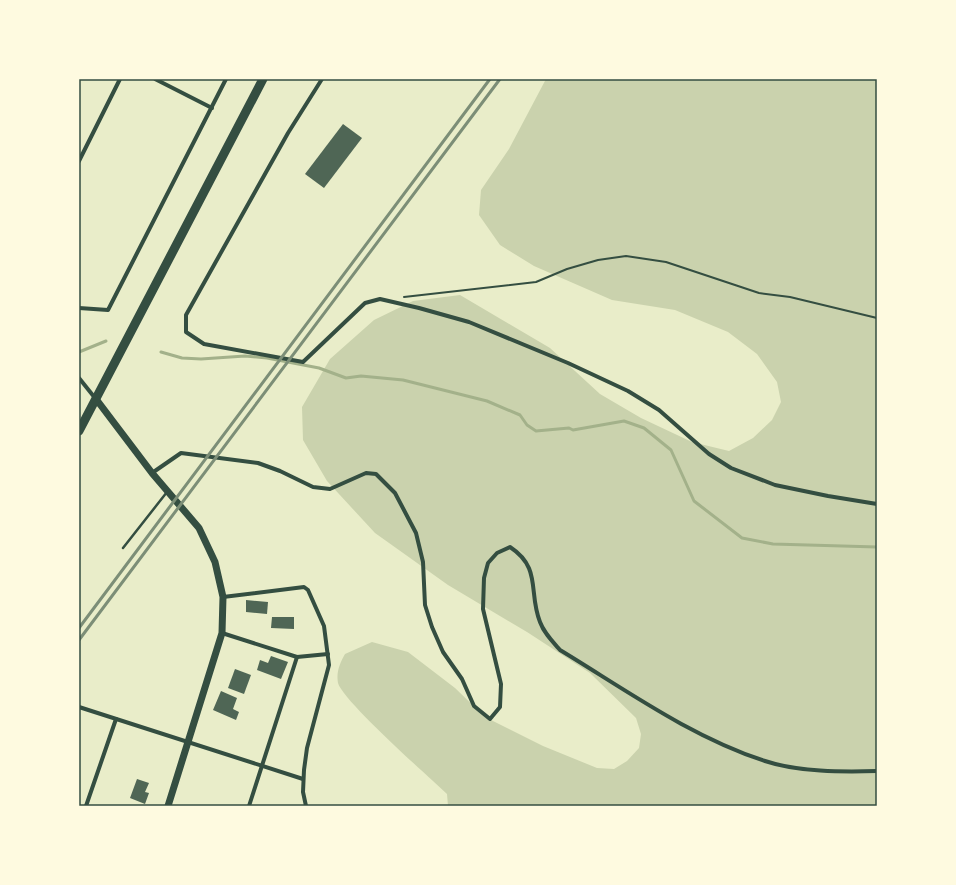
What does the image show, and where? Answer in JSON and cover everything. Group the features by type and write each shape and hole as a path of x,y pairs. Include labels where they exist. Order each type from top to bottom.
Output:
{"highway":[{"path":"79,431 263,79"}],"street":[{"path":"79,161 120,79"},
{"path":"154,79 212,108"},
{"path":"79,308 108,310 226,79"},
{"path":"322,79 288,132 186,315 186,332 192,338 204,344 303,362 365,303 380,300 419,308 469,322 568,363 628,391 659,410 709,454 731,468 775,485 877,504"},
{"path":"79,378 96,398 152,473 199,528 208,544 215,562 223,597 222,633 168,806"},
{"path":"152,473 181,453 258,463 280,471 313,487 330,488 366,474 376,474 395,492 416,533 423,562 425,605 432,627 443,652 462,679 474,706 490,719 500,707 501,684 483,609 484,578 488,563 497,553 510,547 519,552 530,569 539,621 547,636 560,650 698,734 766,761 809,769 877,771"},
{"path":"223,597 304,587 308,590 324,626 329,665 307,748 303,779 303,792 306,806"},
{"path":"222,633 297,657 328,654"},
{"path":"249,806 297,657"},
{"path":"79,708 303,779"},
{"path":"86,806 116,719"}],"lane":[{"path":"123,548 168,492"}],"path":[{"path":"404,297 536,282 567,269 598,260 626,256 666,262 759,293 790,297 877,318"}],"green space":[{"path":"546,79 877,79 877,806 448,806 447,794 405,756 354,705 343,692 338,683 339,668 345,654 372,642 408,652 455,688 485,717 543,746 597,768 614,769 627,761 639,748 641,734 636,718 590,673 527,632 448,585 375,533 327,481 303,440 302,407 330,359 374,320 413,301 460,295 550,348 600,394 641,418 692,442 729,451 753,438 772,420 781,402 777,382 757,354 728,332 675,310 612,300 534,266 500,245 479,215 481,190 509,149"}],"building":[{"path":"343,124 362,138 324,188 305,174"},
{"path":"246,600 268,602 267,614 246,612"},
{"path":"272,617 294,617 294,629 271,628"},
{"path":"271,656 288,662 281,679 257,670 260,660 268,663"},
{"path":"235,669 251,675 244,694 228,688"},
{"path":"221,691 237,698 233,709 239,712 236,720 213,710"},
{"path":"137,779 149,783 145,792 149,793 145,804 130,798"}],"waterway":[{"path":"79,352 106,341"},
{"path":"161,352 182,358 201,359 245,356 267,358 319,368 346,378 361,376 403,380 487,401 520,415 527,425 536,431 569,428 573,430 624,421 644,428 671,450 694,501 742,538 773,544 877,547"}],"railway":[{"path":"79,628 490,79"},
{"path":"79,640 500,79"}]}
